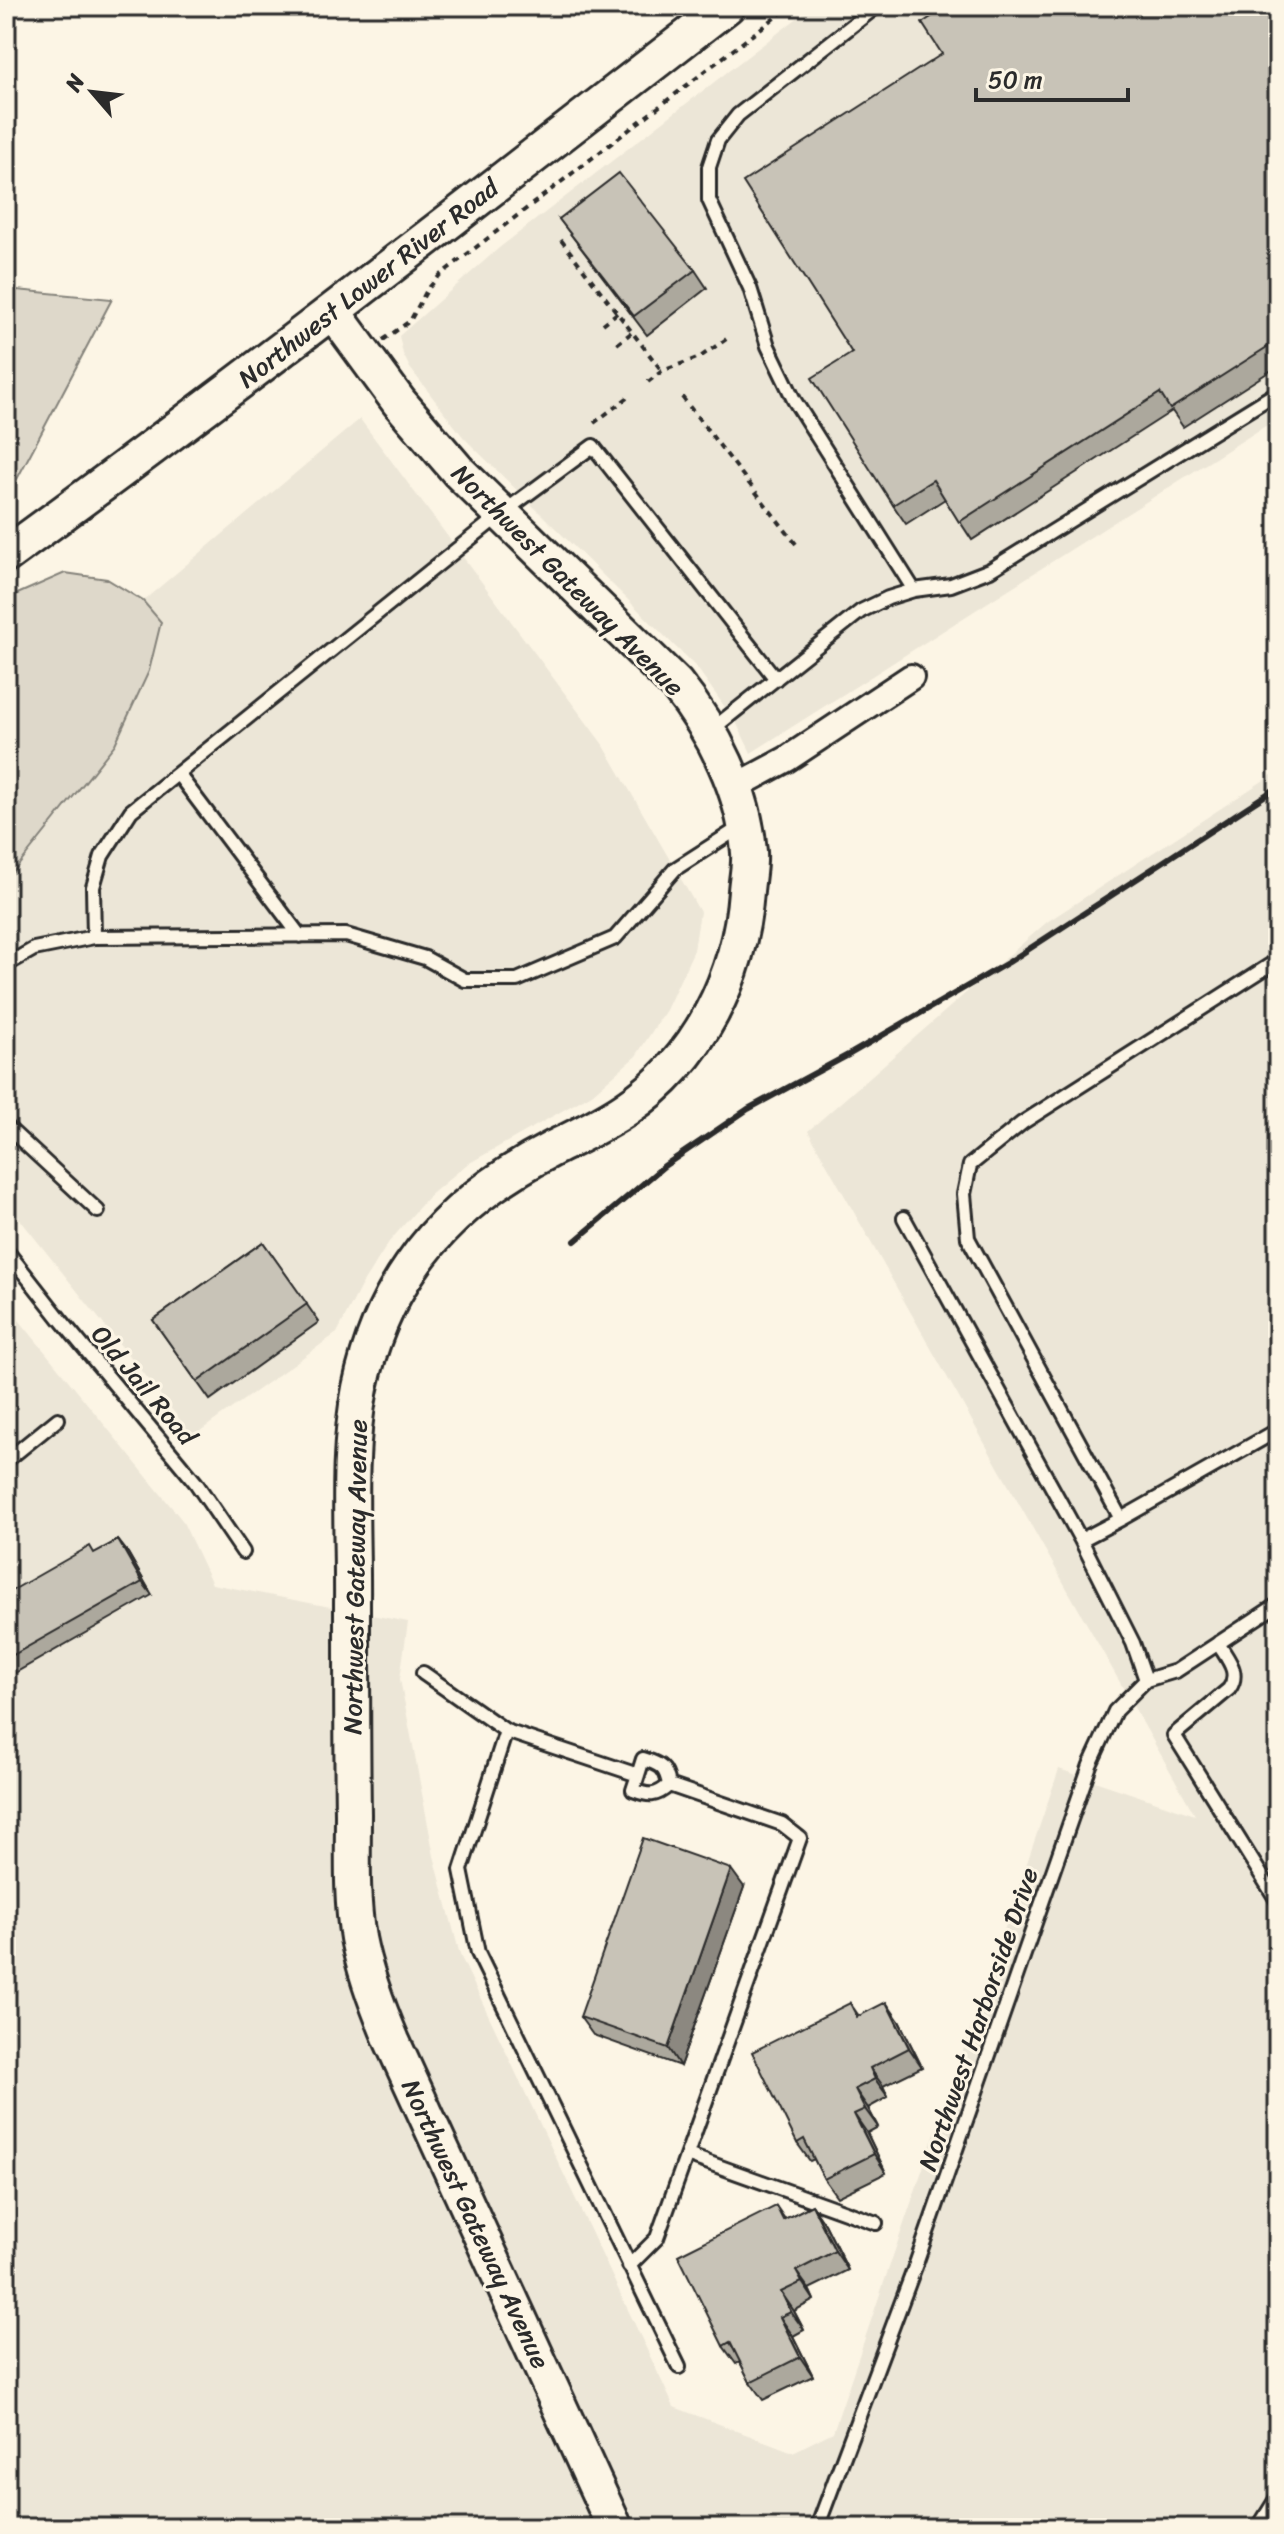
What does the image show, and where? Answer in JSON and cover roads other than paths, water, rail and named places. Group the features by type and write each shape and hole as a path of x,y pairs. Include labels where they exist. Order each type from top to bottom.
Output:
{"street":[{"name":"Northwest Lower River Road","path":"6,555 333,312 727,6"},
{"name":"Northwest Gateway Avenue","path":"333,312 435,445 501,514 676,684 696,709 710,731 733,788 749,855 737,953 709,1019 685,1055 630,1107 518,1167 486,1188 433,1238 412,1264 381,1321 359,1391 353,1452 355,1906 366,1974 392,2041 615,2528"},
{"path":"733,788 787,759 911,677"}],"lane":[{"path":"877,6 738,115 718,140 709,167 709,200 750,288 768,346 794,400 914,590"},
{"path":"710,731 861,611 888,598 914,590 951,585 990,570 1278,392"},
{"path":"94,937 93,887 102,856 131,811 501,514 593,446 776,679"},
{"path":"178,774 300,936"},
{"path":"6,965 34,949 94,937 346,935 425,958 465,980 517,980 615,938 675,869 744,824"},
{"path":"1121,1519 968,1238 964,1194 970,1165 1022,1123 1278,960"},
{"path":"6,1126 98,1211"},
{"path":"904,1218 1081,1540 1133,1643 1146,1680"},
{"name":"Old Jail Road","path":"6,1250 196,1483 243,1552"},
{"path":"6,1461 58,1419"},
{"path":"1081,1540 1278,1430"},
{"name":"Northwest Harborside Drive","path":"817,2528 916,2264 1090,1765 1115,1711 1146,1680 1176,1671 1278,1604"},
{"path":"1218,1643 1234,1671 1235,1680 1229,1689 1174,1735 1278,1902"},
{"path":"423,1673 506,1731 638,1775"},
{"path":"506,1731 461,1870 478,1953 679,2367"},
{"path":"643,1759 661,1765 667,1772 669,1785 660,1793 650,1796 633,1790 643,1759"},
{"path":"629,2266 657,2238 800,1838 782,1824 669,1785"},
{"path":"687,2155 876,2223"},
{"path":"1258,2528 1278,2496"}],"railway":[{"path":"575,1241 664,1166 748,1109 1009,962 1278,787"}]}
